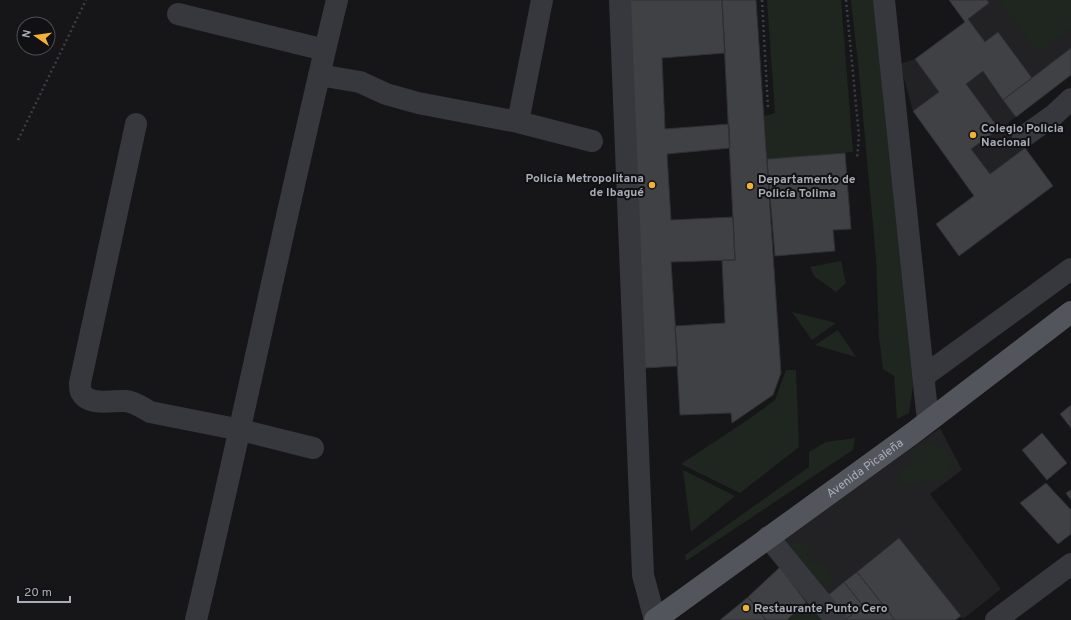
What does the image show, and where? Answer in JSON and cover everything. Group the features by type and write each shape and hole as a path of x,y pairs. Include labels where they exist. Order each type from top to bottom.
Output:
{"main road":[{"name":"Avenida Picaleña","path":"655,620 928,421 1071,312"}],"street":[{"path":"196,620 241,430 319,75 337,0"},
{"path":"518,122 542,0"},
{"path":"620,0 643,575 655,620"},
{"path":"884,0 928,421"},
{"path":"178,14 325,50"},
{"path":"319,75 360,82 386,94 418,103 518,122 592,141"},
{"path":"1023,138 1071,99"},
{"path":"136,124 80,383 81,392 88,398 100,402 128,402 138,405 150,412 241,430 313,448"},
{"path":"924,376 1071,269"},
{"path":"768,538 836,620"},
{"path":"996,620 1071,564"}],"path":[{"path":"18,140 86,0"},
{"path":"762,0 768,108"},
{"path":"846,0 859,136 857,159"}],"shaded area":[{"path":"767,0 841,0 853,152 767,159 764,116 775,113"},
{"path":"851,0 877,0 916,366 909,413 897,419 894,376 883,369 879,338 876,258"},
{"name":"Colegio Policia Nacional","path":"949,0 1071,0 1071,75 1008,123 1053,186 959,256 936,224 974,195 913,111 900,64 915,59 965,22"},
{"path":"998,0 1071,0 1071,28 1038,53"},
{"path":"841,261 846,283 836,292 814,276 810,267"},
{"path":"792,312 836,323 812,340"},
{"path":"838,330 856,357 815,345"},
{"path":"786,370 796,370 799,447 740,493 681,464 775,400"},
{"path":"940,428 962,470 930,494 1001,589 963,619 899,540 826,597 784,539"},
{"path":"855,438 853,450 686,561 685,555 809,467 809,452 826,442"},
{"path":"937,443 939,447 954,459 949,471 941,481 918,482 903,487 897,473 902,468 914,463 910,456 915,449 921,445"},
{"path":"683,470 735,496 691,532"},
{"path":"807,540 810,547 806,553 809,561 827,567 834,579 826,587 812,595 830,620 787,620 806,602 780,567 782,549 789,542 794,544"}],"building":[{"name":"Policía Metropolitana de Ibagué","path":"626,0 722,0 725,53 662,58 665,129 729,124 730,148 667,154 671,220 733,217 735,260 671,262 678,366 644,368"},
{"name":"Departamento de Policía Tolima","path":"722,0 756,0 781,373 773,395 732,423 731,413 680,415 675,326 725,323 722,260 735,260"},
{"path":"949,0 987,0 989,3 968,19 985,42 998,32 1032,78 1003,100 983,71 966,84 999,129 971,149 990,174 1025,148 1053,186 959,256 936,224 974,196 913,111 939,92 915,59 965,22"},
{"path":"1071,48 1071,75 1016,117 1003,100"},
{"path":"845,153 851,229 833,230 835,251 775,256 767,159"},
{"path":"1071,405 1071,428 1060,414"},
{"path":"1042,433 1067,463 1047,480 1022,450"},
{"path":"1046,483 1071,510 1071,534 1058,544 1020,503"},
{"path":"1071,490 1071,500 1066,493"},
{"path":"899,538 961,616 955,620 895,620 857,572"},
{"path":"780,567 806,602 787,620 766,620 748,597"},
{"path":"857,572 895,620 845,620 863,606 844,582"},
{"path":"844,582 863,606 845,620 826,597"},
{"name":"Restaurante Punto Cero","path":"748,597 766,620 720,620"}],"place":[{"name":"Colegio Policia Nacional","path":"973,135"},
{"name":"Policía Metropolitana de Ibagué","path":"652,185"},
{"name":"Departamento de Policía Tolima","path":"750,186"},
{"name":"Restaurante Punto Cero","path":"746,608"}]}
